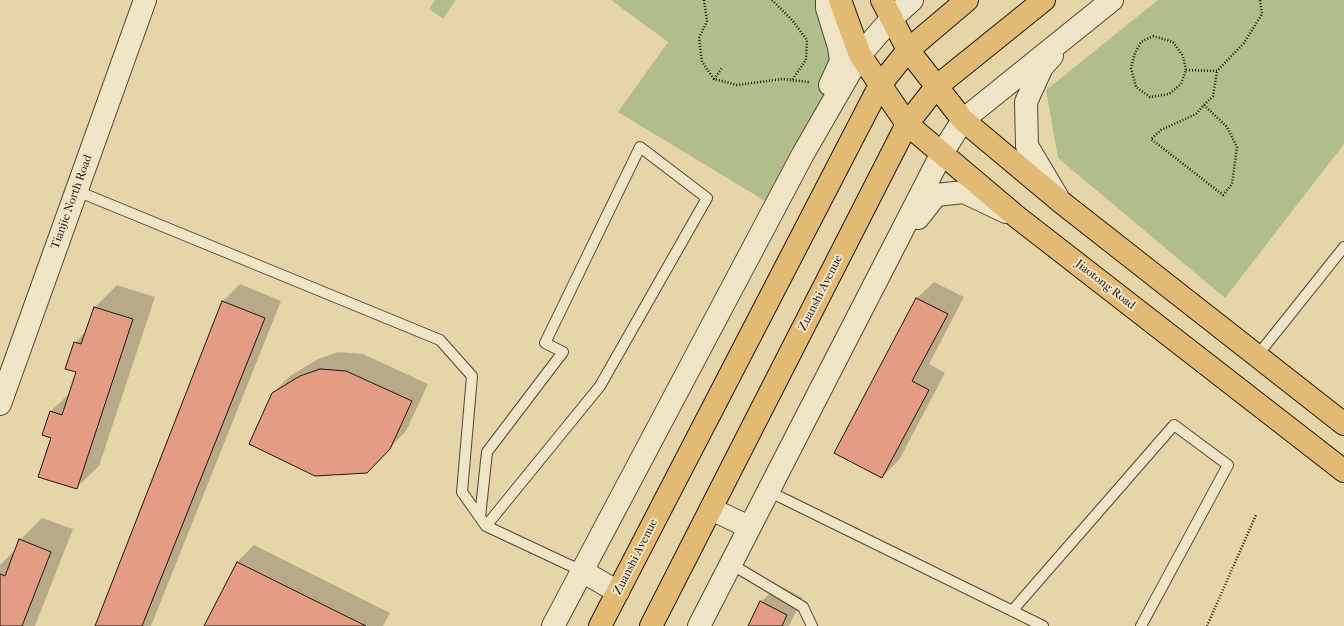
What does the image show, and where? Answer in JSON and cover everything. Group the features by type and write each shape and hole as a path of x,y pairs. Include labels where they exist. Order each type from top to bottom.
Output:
{"main road":[{"name":"Jiaotong Road","path":"840,0 860,55 908,124 1017,216 1344,471"},
{"name":"Zuanshi Avenue","path":"600,626 880,85 908,50 967,0"},
{"name":"Zuanshi Avenue","path":"651,626 908,124 936,87 1044,0"},
{"path":"886,10 908,50 963,120 1061,202 1344,424"}],"street":[{"name":"Tianjie North Road","path":"0,404 145,0"},
{"path":"803,154 841,61 839,47 827,8 827,0"},
{"path":"553,626 803,154 886,10 912,0"},
{"path":"699,626 942,153 963,120 1112,0"},
{"path":"1061,202 1027,146 1026,102 1042,67 1069,35"},
{"path":"892,250 936,195 964,192 1017,216"},
{"path":"711,508 749,527"},
{"path":"582,571 618,592"}],"lane":[{"path":"480,517 487,452 563,352 545,343 640,147 707,198 600,386 486,526"},
{"path":"76,191 440,340 472,376 462,492 486,526 582,571"},
{"path":"1258,356 1344,248"},
{"path":"1012,611 1174,425 1228,465 1141,626"},
{"path":"768,491 1043,626"},
{"path":"731,564 803,607 812,626"}],"path":[{"path":"704,0 707,21 699,38 702,62 714,78 737,85 782,80 814,83 824,100"},
{"path":"772,0 792,20 807,40 806,60 791,80"},
{"path":"1204,105 1228,127 1237,147 1232,184 1223,195 1151,139 1161,130 1196,114 1204,105 1213,96 1217,71 1244,43 1262,14 1260,0"},
{"path":"1153,36 1173,42 1183,56 1186,70 1182,84 1169,94 1150,97 1136,87 1131,68 1135,52 1141,42 1153,36"},
{"path":"714,78 722,68"},
{"path":"1186,70 1217,71"},
{"path":"1207,626 1256,515"}],"green space":[{"path":"435,0 456,0 443,19 429,9"},
{"path":"611,0 827,0 841,61 775,207 618,112 668,42"},
{"path":"1158,0 1344,0 1344,144 1225,298 1058,158 1046,90"}],"building":[{"path":"916,298 948,314 912,381 929,390 882,478 834,453"},
{"path":"222,301 265,318 142,626 95,626"},
{"path":"94,307 133,319 77,489 38,477 51,438 42,435 50,411 62,415 76,372 65,369 74,342 81,344"},
{"path":"320,369 346,371 412,401 390,449 367,473 315,476 249,444 272,393 300,376"},
{"path":"19,539 51,552 22,626 0,626 0,574 5,576"},
{"path":"237,562 366,626 204,626"},
{"path":"760,601 787,615 782,626 748,626"}]}
